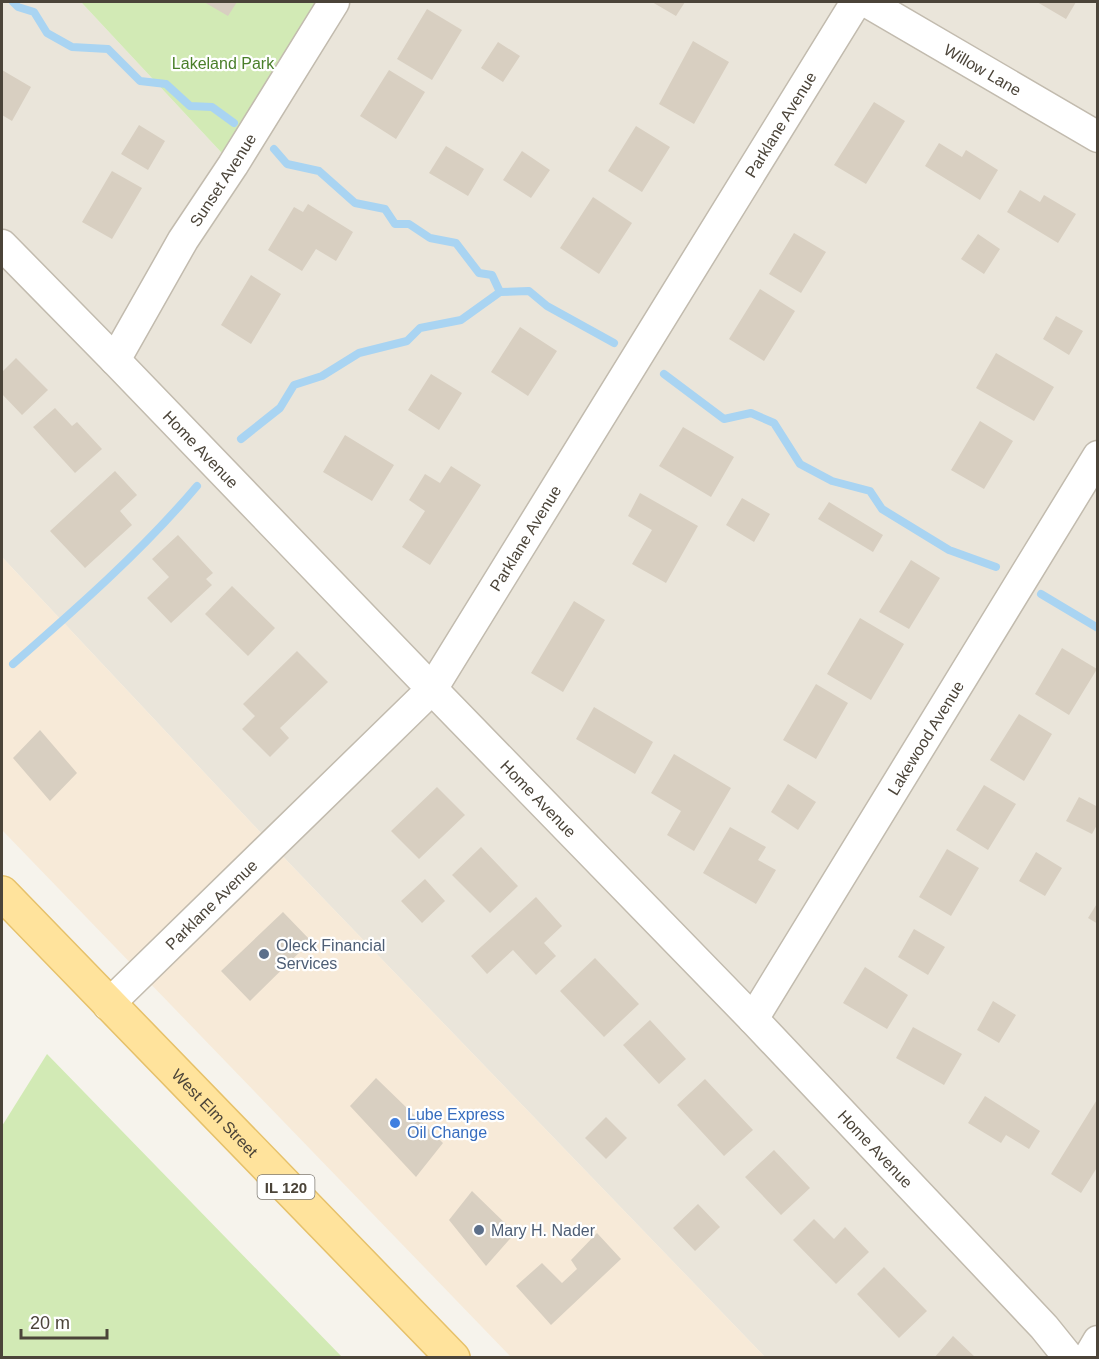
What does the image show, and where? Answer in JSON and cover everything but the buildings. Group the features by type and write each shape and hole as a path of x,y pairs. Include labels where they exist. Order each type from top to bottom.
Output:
{"main road":[{"name":"West Elm Street","path":"2,894 453,1358"}],"street":[{"name":"Sunset Avenue","path":"115,360 183,240 233,165 334,2"},
{"name":"Parklane Avenue","path":"108,1005 432,690 856,2"},
{"name":"Willow Lane","path":"867,2 1098,137"},
{"name":"Home Avenue","path":"2,245 753,1019 1044,1326 1070,1358"},
{"name":"Lakewood Avenue","path":"753,1019 1098,456"},
{"path":"1088,1358 1098,1341"}],"shaded area":[{"name":"Lakeland Park","path":"2,2 81,2 233,165 335,2 1097,2 1097,1357 765,1357 292,866 2,557"},
{"path":"2,557 292,866 765,1357 511,1357 2,830"}],"green space":[{"name":"Lakeland Park","path":"81,2 334,2 233,165"},
{"path":"47,1054 342,1357 2,1357 2,1126"}],"waterway":[{"path":"13,2 18,7 34,12 47,33 72,47 108,49 140,81 166,84 190,106 212,107 234,123"},
{"path":"274,149 287,164 319,171 355,203 385,209 395,224 409,224 430,238 456,243 479,273 492,275 500,292"},
{"path":"241,439 280,408 294,385 322,376 359,353 407,341 420,328 461,320 500,292 529,291 547,306 614,343"},
{"path":"664,374 724,419 751,413 774,423 800,464 832,481 870,491 882,509 949,550 996,567"},
{"path":"13,664 131,556 197,486"},
{"path":"1041,594 1098,628"}],"place":[{"name":"Oleck Financial Services","path":"264,954"},
{"name":"Lube Express Oil Change","path":"395,1123"},
{"name":"Mary H. Nader","path":"479,1230"}]}
